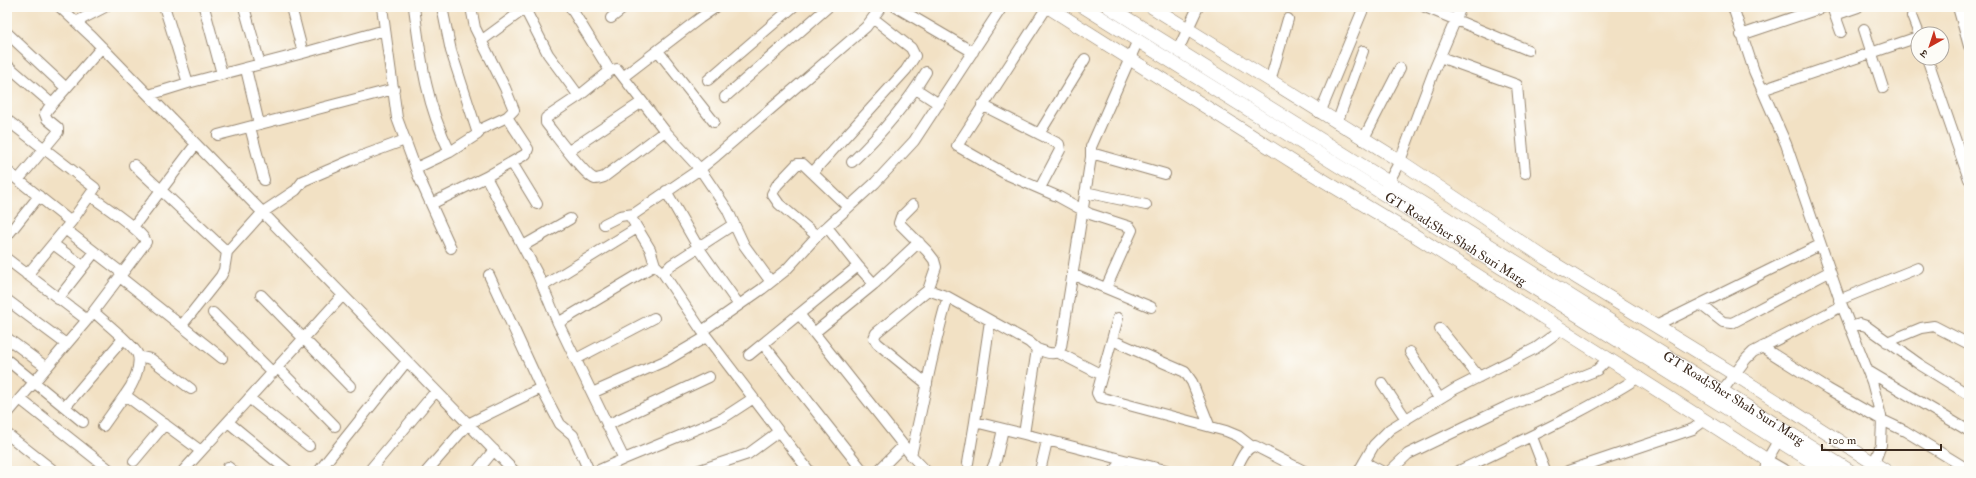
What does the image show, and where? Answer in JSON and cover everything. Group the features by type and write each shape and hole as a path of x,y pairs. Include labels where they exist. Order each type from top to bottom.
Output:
{"main road":[{"path":"1047,7 1639,377 1705,420 1766,466"},
{"name":"GT Road;Sher Shah Suri Marg","path":"1084,7 1827,471"},
{"name":"GT Road;Sher Shah Suri Marg","path":"1109,7 1850,471"},
{"path":"1152,7 1168,12 1188,29 1363,140 1400,161 1545,258 1734,374 1872,467 1886,471"}],"street":[{"path":"60,7 149,95 514,471"},
{"path":"76,22 105,7"},
{"path":"204,7 222,74"},
{"path":"244,7 260,64"},
{"path":"291,7 303,53"},
{"path":"382,7 397,118 416,168 451,248"},
{"path":"414,7 426,89 440,132 450,152"},
{"path":"416,168 450,152 474,138 478,134 450,51 442,7"},
{"path":"471,7 475,28 480,40 513,104 513,112 507,117 477,131"},
{"path":"480,40 525,7 548,54 578,96"},
{"path":"611,18 626,7"},
{"path":"624,77 716,7"},
{"path":"708,80 793,7"},
{"path":"725,97 828,7"},
{"path":"604,224 620,216 630,216 700,169 836,54 874,18 881,7"},
{"path":"896,7 973,52"},
{"path":"592,393 667,360 704,334 739,305 786,270 817,236 875,183 914,141 1002,7"},
{"path":"1047,7 982,105 957,147 1006,174 1040,188 1090,214 1127,225 1132,229 1106,288"},
{"path":"1178,50 1198,7"},
{"path":"1320,113 1364,7"},
{"path":"1425,7 1528,50"},
{"path":"1382,194 1400,161 1461,7"},
{"path":"1733,7 1762,90 1786,144 1829,272 1868,371 1882,420 1881,445 1872,467"},
{"path":"1742,35 1824,7"},
{"path":"1841,32 1834,11 1858,7"},
{"path":"1958,7 1969,46"},
{"path":"571,8 610,71"},
{"path":"165,9 188,83"},
{"path":"1912,16 1916,26"},
{"path":"813,172 906,70 915,56 911,48 874,18"},
{"path":"1270,81 1288,20"},
{"path":"1864,29 1883,88"},
{"path":"149,95 188,83 385,30"},
{"path":"7,33 66,88"},
{"path":"928,290 948,297 1029,342 1037,349 1052,354 1057,352 1062,343 1093,140 1138,40"},
{"path":"1762,90 1910,40"},
{"path":"18,180 58,130 46,115 52,104 102,47"},
{"path":"658,51 714,122"},
{"path":"1337,123 1363,51"},
{"path":"1440,57 1517,85 1525,173"},
{"path":"1039,134 1085,59"},
{"path":"7,65 52,104"},
{"path":"1930,66 1969,179"},
{"path":"246,68 264,180"},
{"path":"1363,140 1400,68"},
{"path":"664,131 600,179 596,179 587,174 546,123 545,119 610,71 616,69 624,77 664,131 700,169 723,202 744,245 771,282"},
{"path":"852,162 888,124 916,89 926,72"},
{"path":"218,135 394,89"},
{"path":"916,89 939,104"},
{"path":"569,151 642,102"},
{"path":"982,105 1052,139 1060,147 1040,188"},
{"path":"431,204 486,177 526,154 528,149 507,117"},
{"path":"7,120 94,187 95,190 68,226 27,275"},
{"path":"182,325 221,276 224,270 227,252 263,212 296,190 303,181 354,159 405,140"},
{"path":"133,227 196,144"},
{"path":"1091,153 1165,174"},
{"path":"512,163 537,204"},
{"path":"817,236 779,204 772,194 776,185 798,163 803,164 813,172 848,207"},
{"path":"134,165 162,189 227,252"},
{"path":"7,171 39,196 94,253 222,358"},
{"path":"486,177 543,286 558,323 624,459"},
{"path":"666,191 698,247 739,305"},
{"path":"1085,192 1146,205"},
{"path":"7,236 39,196"},
{"path":"7,414 94,312 146,242 142,235 133,227 91,196"},
{"path":"913,204 901,217 899,223 927,250 936,264 928,290 876,333 874,337 877,343 926,384"},
{"path":"630,216 650,249 655,265 663,273 704,334 752,399 809,471"},
{"path":"523,246 570,219"},
{"path":"663,273 671,265 734,224"},
{"path":"827,226 874,284"},
{"path":"543,286 637,228"},
{"path":"814,332 874,284 919,242"},
{"path":"53,244 83,266"},
{"path":"1656,326 1820,245"},
{"path":"58,299 94,253"},
{"path":"7,259 87,320"},
{"path":"558,323 655,265"},
{"path":"749,355 858,266"},
{"path":"1722,391 1746,359 1762,346 1841,303 1918,268"},
{"path":"1700,304 1723,322 1732,323 1829,272"},
{"path":"1072,274 1151,306"},
{"path":"489,275 541,388 560,424 573,435 589,471"},
{"path":"261,295 350,386"},
{"path":"183,471 343,295"},
{"path":"911,455 916,440 926,384 948,297"},
{"path":"7,300 66,344"},
{"path":"94,312 123,338 135,350 138,356 133,382 103,426"},
{"path":"213,313 335,426"},
{"path":"799,314 911,455 926,471"},
{"path":"576,359 654,318"},
{"path":"1118,318 1097,396 1102,399 1208,425 1232,433 1251,446 1257,446 1304,471"},
{"path":"968,463 990,321"},
{"path":"1850,327 1862,324 1969,395"},
{"path":"1887,342 1921,328 1934,326 1969,344"},
{"path":"1440,329 1479,377"},
{"path":"1381,471 1361,467 1380,437 1439,398 1536,348 1562,329"},
{"path":"7,338 46,367"},
{"path":"65,407 123,338"},
{"path":"1112,340 1185,372 1192,382 1208,425"},
{"path":"763,344 863,471"},
{"path":"1762,346 1828,389 1882,420 1906,431 1969,470"},
{"path":"1024,434 1037,349"},
{"path":"1057,352 1102,375"},
{"path":"1410,352 1439,398"},
{"path":"138,356 151,359 192,389"},
{"path":"1390,471 1408,454 1506,407 1563,382 1597,370 1609,358"},
{"path":"7,360 83,422"},
{"path":"319,471 407,361"},
{"path":"1868,371 1969,431"},
{"path":"607,426 709,377"},
{"path":"1458,471 1532,437 1592,405 1639,377"},
{"path":"1382,383 1406,419"},
{"path":"427,471 468,424 541,388"},
{"path":"369,471 436,391"},
{"path":"125,395 201,451"},
{"path":"250,398 309,446"},
{"path":"20,399 111,471"},
{"path":"597,471 723,418 752,399"},
{"path":"1568,471 1693,429 1705,420"},
{"path":"228,422 288,471"},
{"path":"975,422 1170,471"},
{"path":"134,461 165,424"},
{"path":"991,471 996,460 1003,429"},
{"path":"698,471 748,454 778,432"},
{"path":"7,434 54,471"},
{"path":"1532,437 1545,471"},
{"path":"1040,471 1048,441"},
{"path":"1778,441 1766,466 1786,471"},
{"path":"878,471 904,446"},
{"path":"1235,471 1246,450 1251,446"},
{"path":"477,471 494,450"},
{"path":"1114,471 1124,460"}]}
